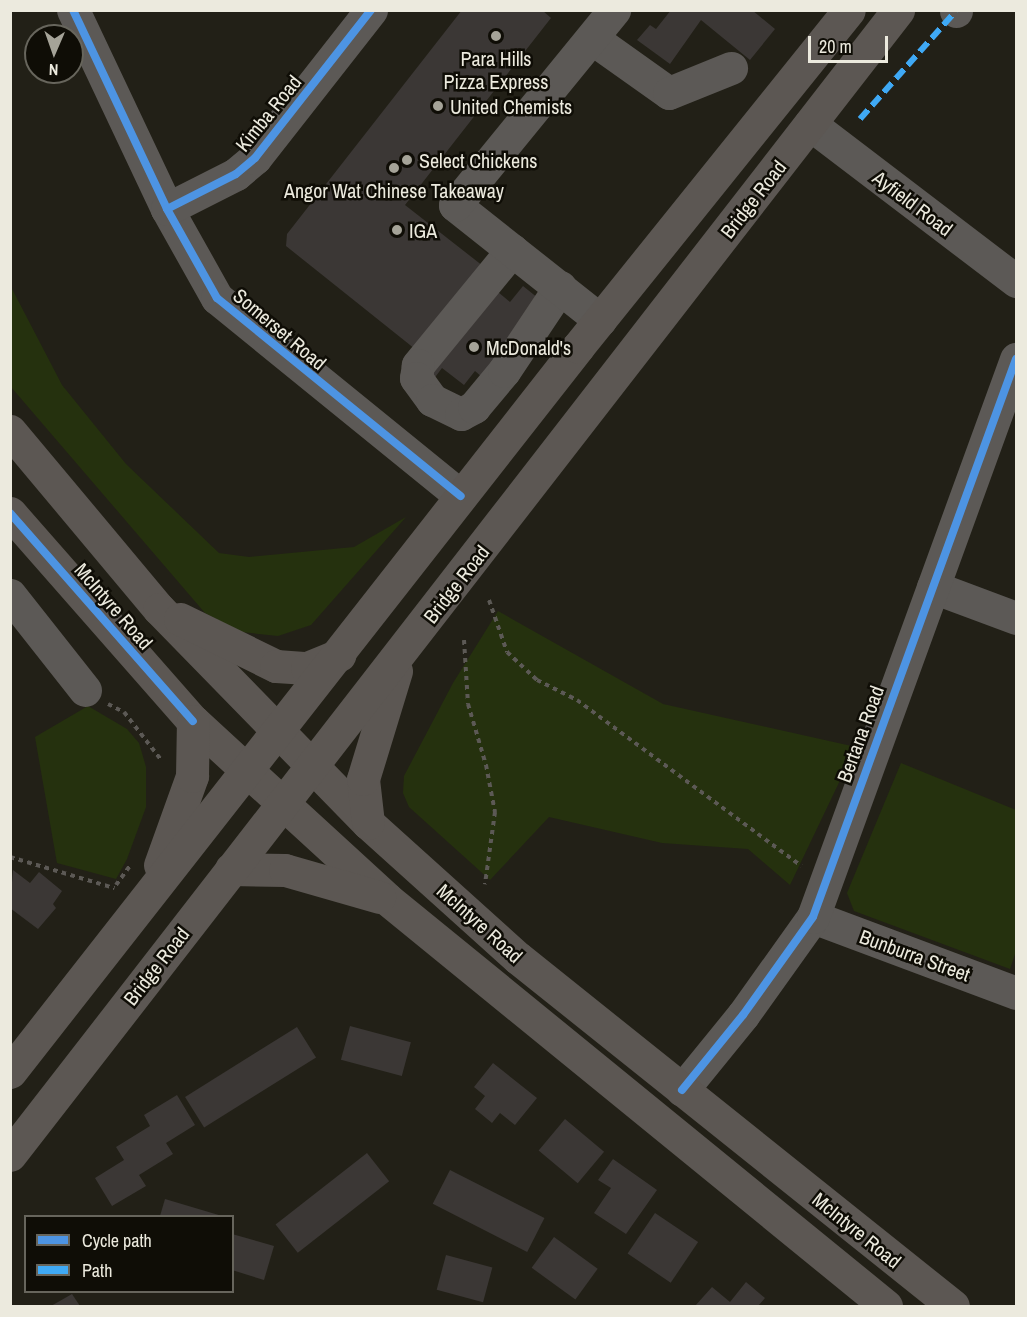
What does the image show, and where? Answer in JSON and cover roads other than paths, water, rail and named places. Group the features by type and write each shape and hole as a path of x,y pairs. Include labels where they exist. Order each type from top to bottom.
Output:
{"main road":[{"path":"10,1072 279,732 461,496 849,10"},
{"name":"Bridge Road","path":"10,1155 401,654 898,10"},
{"path":"778,99 810,124"},
{"path":"600,321 667,310"},
{"name":"McIntyre Road","path":"10,431 159,609 368,823 518,958 953,1306"},
{"name":"McIntyre Road","path":"10,513 193,721 387,899 886,1306"},
{"path":"159,609 276,666 307,668 339,655"},
{"path":"368,823 362,791 364,773 401,654"},
{"path":"149,895 192,776 193,721"},
{"path":"231,869 285,870 387,899"}],"street":[{"name":"Somerset Road","path":"73,10 167,209 206,284 218,298 461,496"},
{"name":"Kimba Road","path":"167,209 236,174 255,158 371,10"},
{"path":"600,321 455,205 614,10"},
{"path":"592,39 669,93 731,68"},
{"name":"Ayfield Road","path":"810,124 1017,281"},
{"path":"512,250 418,365 416,378 432,400 461,414 474,407 504,371 560,287"},
{"name":"Bertana Road","path":"682,1090 743,1016 813,916 1017,359"},
{"path":"933,587 1017,618"},
{"path":"10,595 85,690"},
{"name":"Bunburra Street","path":"813,916 1017,993"}],"place":[{"name":"Para Hills Pizza Express","path":"496,36"},
{"name":"United Chemists","path":"438,106"},
{"name":"Select Chickens","path":"407,160"},
{"name":"Angor Wat Chinese Takeaway","path":"394,168"},
{"name":"IGA","path":"397,230"},
{"name":"McDonald's","path":"474,347"}]}
